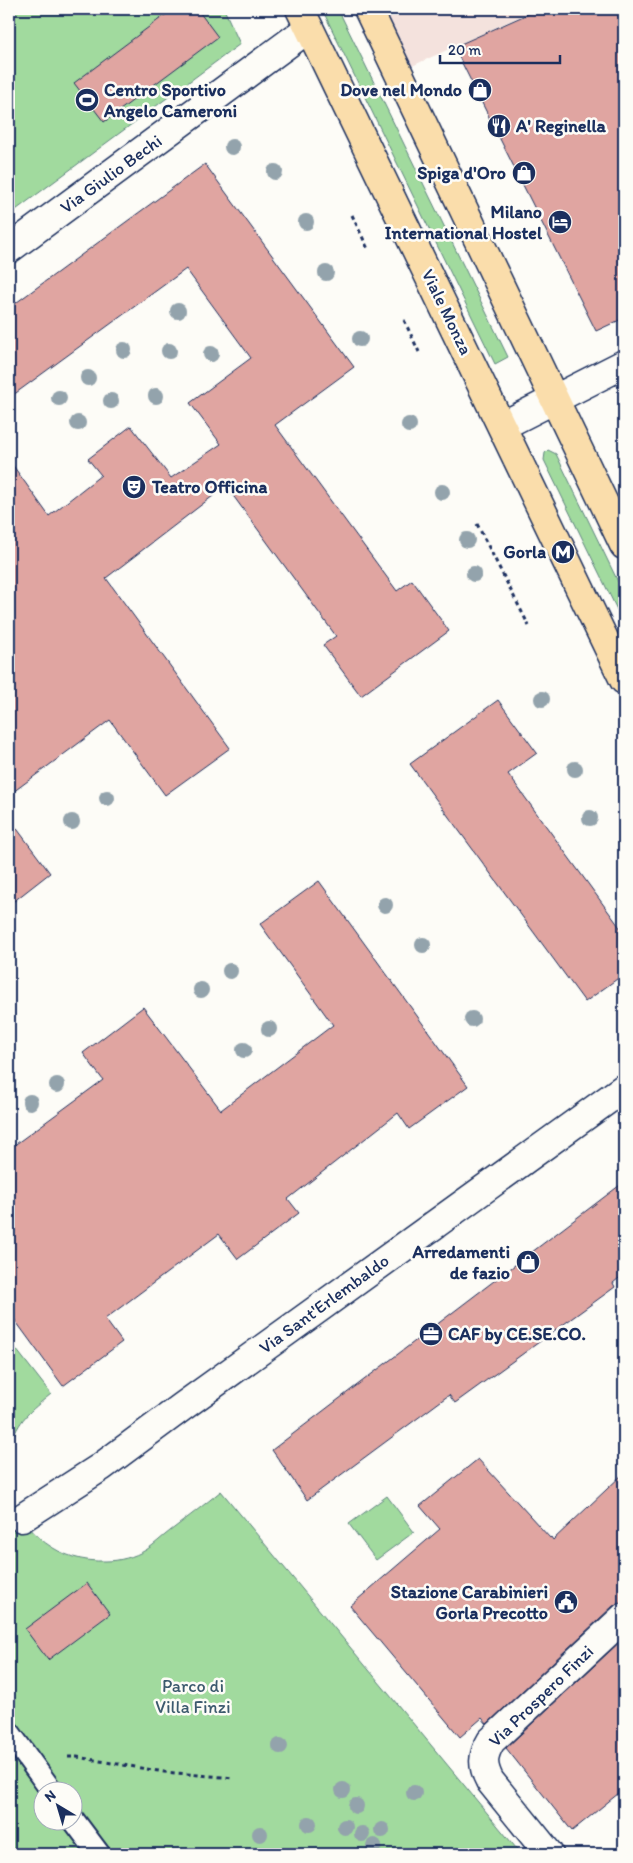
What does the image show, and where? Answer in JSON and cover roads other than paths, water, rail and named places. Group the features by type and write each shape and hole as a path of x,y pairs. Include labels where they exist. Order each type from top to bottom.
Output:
{"main road":[{"path":"368,9 624,545"},
{"name":"Viale Monza","path":"304,18 624,680"}],"street":[{"name":"Via Giulio Bechi","path":"9,249 304,18"},
{"path":"502,426 624,364"},
{"name":"Via Sant'Erlembaldo","path":"15,1522 101,1467 624,1088"},
{"name":"Via Prospero Finzi","path":"549,1854 490,1781 484,1771 483,1761 485,1752 491,1742 624,1618"}],"lane":[{"path":"9,1732 44,1780"},
{"path":"80,1830 92,1850"}],"place":[{"name":"Dove nel Mondo","path":"480,90"},
{"name":"Centro Sportivo Angelo Cameroni","path":"87,100"},
{"name":"A' Reginella","path":"499,126"},
{"name":"Spiga d'Oro","path":"524,173"},
{"name":"Milano International Hostel","path":"560,222"},
{"name":"Teatro Officina","path":"134,487"},
{"name":"Gorla","path":"563,552"},
{"name":"Arredamenti de fazio","path":"528,1262"},
{"name":"CAF by CE.SE.CO.","path":"431,1334"},
{"name":"Stazione Carabinieri Gorla Precotto","path":"566,1602"}],"park label":[{"name":"Parco di Villa Finzi","path":"193,1696"}]}
